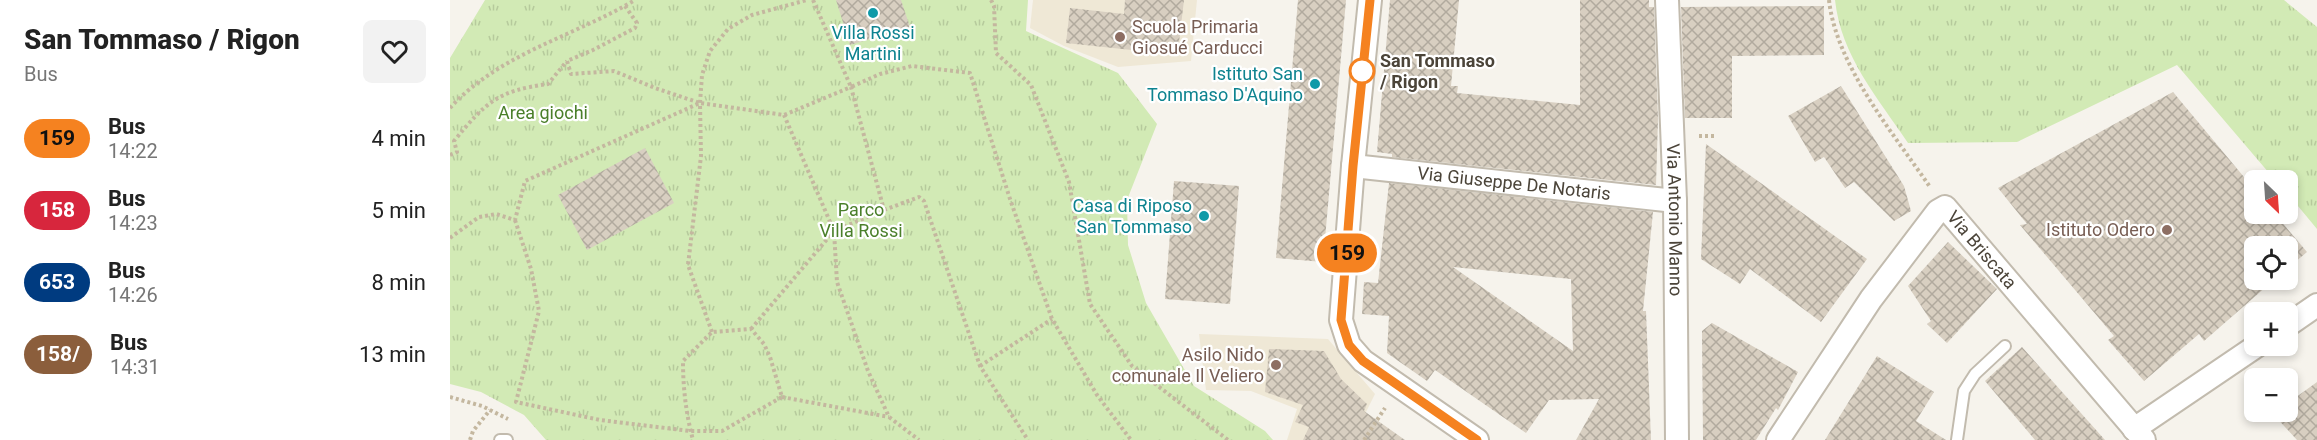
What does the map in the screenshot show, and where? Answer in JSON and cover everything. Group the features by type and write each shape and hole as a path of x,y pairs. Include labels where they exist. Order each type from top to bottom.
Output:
{"street":[{"path":"1370,0 1353,166 1341,320 1349,345 1363,361 1477,440"},
{"name":"Via Antonio Manno","path":"1667,0 1675,201 1677,440"},
{"name":"Via Giuseppe De Notaris","path":"1353,166 1675,201"},
{"name":"Via Briscata","path":"1778,440 1871,299 1938,211 1945,207 2139,435 2244,356"},
{"path":"2298,318 2317,305"}],"lane":[{"path":"1957,440 1964,392 1976,374 2005,346"},
{"path":"500,440 507,440"}],"path":[{"path":"450,108 470,87 485,76 537,47 635,0"},
{"path":"712,332 688,265 701,156 702,75 710,51 728,30 752,15 807,0"},
{"path":"813,0 850,87 884,210"},
{"path":"991,0 994,6 996,53 1031,85 1069,182 1090,304 1132,366 1228,440"},
{"path":"1829,0 1831,20 1848,66 1945,207"},
{"path":"450,155 457,152 454,141 491,101 518,88 548,84 567,61 635,28 637,23 625,6"},
{"path":"567,61 572,74 614,71 654,88 700,103 784,115 880,74 912,66 970,73 1010,199 1052,319 1097,395 1131,440"},
{"path":"700,103 525,181 515,220 531,269 539,311 516,402 600,420 690,431 722,431 782,397 890,417"},
{"path":"784,115 834,231 837,282 868,371 890,417 918,440"},
{"path":"693,440 683,387 683,361 712,332 750,330 834,231 919,197 924,201 980,366 1028,440"},
{"path":"450,238 479,217 496,214 515,220"},
{"path":"980,366 1052,319"},
{"path":"750,330 764,344 782,397"},
{"path":"1364,440 1398,387"},
{"path":"450,397 490,410 516,423"},
{"path":"470,440 473,431 490,410"}],"shaded area":[{"name":"Scuola Primaria Giosué Carducci","path":"1033,0 1197,0 1191,61 1118,67 1064,46 1030,28"},
{"name":"Asilo Nido comunale Il Veliero","path":"1199,334 1328,339 1375,394 1352,440 1287,440 1297,409 1251,391 1206,390"}],"green space":[{"name":"Parco Villa Rossi","path":"485,0 1028,0 1026,31 1118,73 1157,124 1127,200 1128,245 1146,303 1194,386 1265,431 1273,440 546,440 524,415 481,392 450,384 450,58"},
{"path":"1835,0 2284,0 2317,27 2317,229 2298,206 2298,170 2266,170 2177,65 2017,142 1908,143 1862,76 1845,40"}],"building":[{"name":"Villa Rossi Martini","path":"836,0 901,0 910,27 850,45"},
{"path":"1125,0 1184,0 1178,51 1141,48 1141,51 1066,43 1070,8 1124,14"},
{"name":"Istituto San Tommaso D'Aquino","path":"1298,0 1346,0 1323,262 1276,258"},
{"path":"1390,0 1459,0 1451,86 1458,86 1457,93 1580,105 1580,0 1649,0 1649,7 1654,7 1658,119 1656,185 1392,157 1392,154 1377,152"},
{"path":"1824,6 1824,55 1732,56 1732,118 1685,118 1681,7"},
{"path":"1841,86 1904,186 1911,211 1894,221 1854,182 1845,188 1824,157 1815,162 1788,116"},
{"name":"Istituto Odero","path":"2173,92 2244,177 2244,224 2283,224 2293,236 2244,236 2244,290 2262,290 2249,302 2244,302 2244,306 2204,341 2199,334 2144,381 2108,340 2114,336 2020,225 2027,224 1998,188"},
{"path":"1706,144 1867,259 1821,322 1750,269 1740,284 1701,259"},
{"path":"645,148 674,203 587,250 558,195"},
{"name":"Casa di Riposo San Tommaso","path":"1174,181 1239,186 1230,304 1165,299"},
{"path":"1389,183 1653,212 1643,311 1646,311 1651,440 1576,440 1599,399 1549,400 1526,433 1435,370 1427,381 1387,353 1389,316 1362,314 1364,282 1378,283","holes":["1453,267 1571,279 1573,351"]},
{"name":"Istituto Odero","path":"2298,241 2307,252 2298,260"},
{"path":"1948,242 1997,289 1947,343 1927,324 1931,321 1908,286"},
{"path":"1712,323 1798,372 1778,410 1776,408 1756,440 1703,440 1702,331"},
{"path":"2022,347 2105,440 2035,440 1985,381"},
{"path":"1269,349 1324,351 1341,379 1367,404 1364,411 1405,440 1303,440 1309,427 1295,422 1303,405 1265,392"},
{"path":"1877,356 1934,392 1916,421 1946,440 1825,440"},
{"path":"2317,382 2317,440 2297,440 2280,422 2298,422 2298,396"}],"bus line":[{"name":"159","path":"1370,0 1353,166 1341,320 1349,345 1363,361 1477,440"}],"place":[{"name":"Villa Rossi Martini","path":"873,13"},
{"name":"Scuola Primaria Giosué Carducci","path":"1120,37"},
{"name":"San Tommaso / Rigon","path":"1362,71"},
{"name":"Istituto San Tommaso D'Aquino","path":"1315,84"},
{"name":"Casa di Riposo San Tommaso","path":"1204,216"},
{"name":"Istituto Odero","path":"2167,230"},
{"name":"Asilo Nido comunale Il Veliero","path":"1276,365"}],"park label":[{"name":"Area giochi","path":"543,113"}]}
